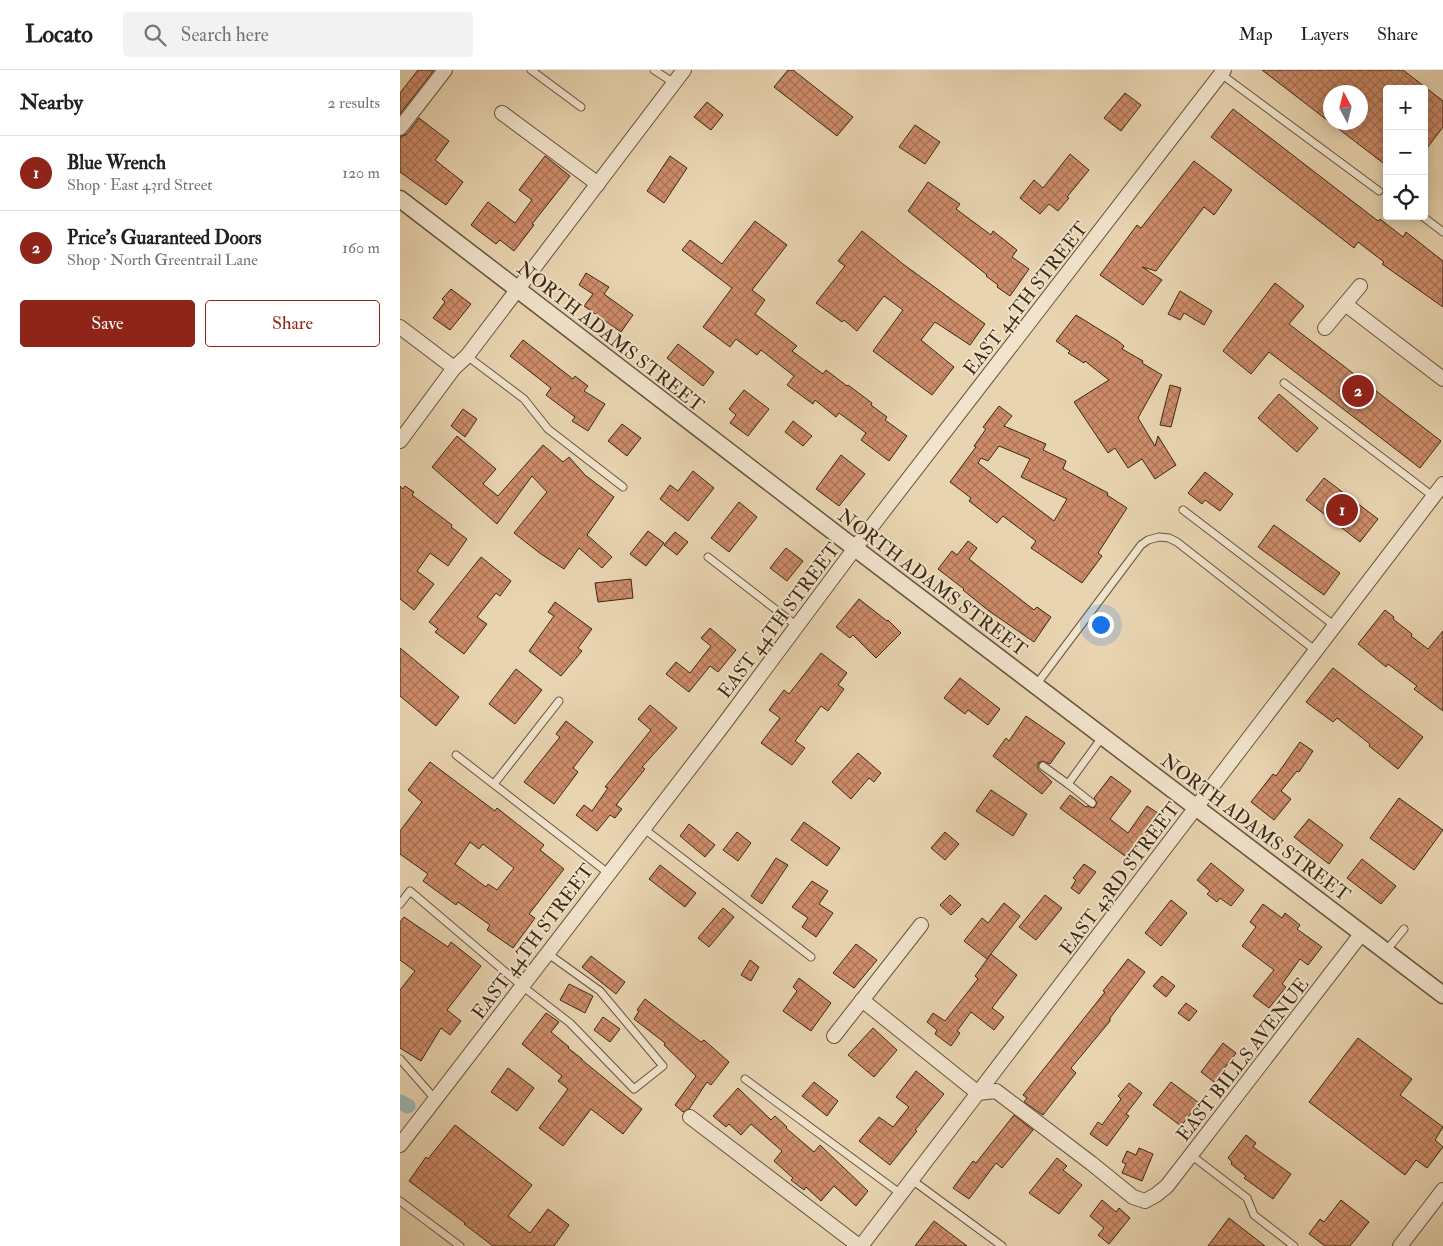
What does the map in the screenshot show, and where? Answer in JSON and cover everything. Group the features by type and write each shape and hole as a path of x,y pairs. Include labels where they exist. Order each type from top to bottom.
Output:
{"street":[{"path":"400,128 445,70"},
{"path":"400,441 454,368 467,356 684,70"},
{"name":"EAST 44TH STREET","path":"400,1145 642,828 721,728 855,548 1223,72"},
{"path":"502,113 598,184"},
{"name":"NORTH ADAMS STREET","path":"400,199 1443,995"},
{"path":"1325,328 1360,286"},
{"path":"1345,304 1443,379"},
{"path":"400,327 454,368"},
{"name":"EAST 43RD STREET","path":"860,1246 1443,484"},
{"path":"834,1036 921,925"},
{"name":"EAST BILLS AVENUE","path":"978,1093 996,1091 1133,1197 1145,1201 1167,1186 1362,933"},
{"path":"862,1000 978,1093"},
{"path":"690,1117 860,1246"},
{"path":"1404,1245 1443,1190"}],"lane":[{"path":"531,70 581,107"},
{"path":"654,70 674,83"},
{"path":"1223,72 1379,191"},
{"path":"1427,220 1443,232"},
{"path":"467,356 524,399 548,429 623,487"},
{"path":"1284,383 1434,497"},
{"path":"1183,510 1335,626"},
{"path":"1036,685 1141,545 1148,540 1159,537 1169,538 1192,552 1316,651"},
{"path":"708,557 797,626"},
{"path":"494,784 559,701"},
{"path":"1068,784 1103,736"},
{"path":"456,755 608,873"},
{"path":"1043,766 1092,802"},
{"path":"642,828 811,956"},
{"path":"400,904 410,891 522,986 570,1023 634,1089 663,1066 600,991 547,953"},
{"path":"1386,951 1404,929"},
{"path":"400,1059 435,1099"},
{"path":"745,1079 901,1194"},
{"path":"1191,1155 1247,1198 1254,1215 1294,1246"},
{"path":"912,1180 1002,1246"},
{"path":"400,1201 460,1246"}],"building":[{"path":"418,70 434,70 400,114 400,93"},
{"path":"788,70 793,70 853,117 837,136 774,87"},
{"path":"1262,70 1403,70 1422,85 1383,85 1383,163 1340,130 1368,130 1368,85 1323,85 1323,117"},
{"path":"1428,89 1443,101 1443,127 1428,147"},
{"path":"1125,93 1141,105 1121,131 1104,118"},
{"path":"707,102 723,115 711,130 694,117"},
{"path":"1233,109 1378,221 1380,219 1403,237 1406,232 1443,261 1443,307 1382,264 1384,262 1358,242 1354,248 1211,137"},
{"path":"419,118 449,141 435,160 463,182 446,205 400,172 400,137 407,134"},
{"path":"915,125 940,142 925,164 899,147"},
{"path":"1070,154 1089,170 1058,211 1049,204 1040,214 1020,198 1034,180 1043,188"},
{"path":"545,156 570,176 532,224 534,225 514,251 500,240 496,244 471,225 488,202 515,223 532,200 519,190"},
{"path":"670,156 687,168 664,203 647,191"},
{"path":"1194,161 1232,190 1214,215 1204,207 1156,271 1142,267 1162,280 1143,305 1100,275 1137,225 1141,228"},
{"path":"928,182 960,204 956,209 991,235 993,231 1017,250 1012,257 1029,269 1010,296 908,211"},
{"path":"755,221 787,245 752,290 765,300 755,314 797,346 792,351 823,374 826,370 848,385 887,417 885,420 907,436 889,461 861,440 866,433 839,413 836,417 815,400 813,404 787,385 794,376 761,350 757,355 736,339 730,347 703,327 732,288 682,250 690,240 722,264"},
{"path":"862,231 903,264 985,324 970,345 935,322 921,340 954,367 932,395 873,351 903,310 884,296 857,331 844,320 842,322 816,303 845,266 838,261"},
{"path":"586,273 609,287 604,294 633,315 621,332 584,306 593,294 579,285"},
{"path":"1275,283 1304,306 1289,324 1441,441 1420,468 1269,352 1251,374 1223,351"},
{"path":"451,289 471,304 450,330 433,318 445,302 442,299"},
{"path":"1180,291 1212,311 1204,325 1184,313 1180,320 1168,314"},
{"path":"1076,315 1118,341 1124,346 1122,349 1162,375 1138,418 1155,446 1158,436 1176,465 1155,479 1142,459 1128,468 1115,448 1108,453 1074,402 1109,380 1085,361 1084,363 1068,353 1070,351 1056,341"},
{"path":"523,340 573,379 575,376 588,386 584,391 605,404 588,431 572,421 575,417 546,395 551,388 510,356"},
{"path":"678,344 714,372 703,386 667,358"},
{"path":"1170,385 1181,388 1171,427 1160,425"},
{"path":"744,390 769,409 748,436 730,423 736,415 729,409"},
{"path":"1279,394 1318,428 1297,452 1258,418"},
{"path":"999,406 1012,416 1004,426 1046,444 1043,450 1066,461 1063,469 1108,493 1107,495 1127,508 1098,553 1102,556 1082,583 1031,548 1036,541 1003,516 997,523 969,501 971,498 950,482 976,447 974,446 986,429 983,427","holes":["999,446 1030,459 1021,477 1067,499 1054,521 978,463 981,458 988,461"]},
{"path":"463,409 477,419 465,437 451,426"},
{"path":"793,421 812,436 803,446 785,432"},
{"path":"622,424 641,438 627,456 608,441"},
{"path":"457,436 496,469 483,484 498,496 543,445 563,462 569,457 585,475 614,497 587,535 612,557 602,568 579,548 564,569 514,533 547,492 532,476 497,524 432,467"},
{"path":"841,455 865,474 839,506 816,489"},
{"path":"693,471 714,488 688,521 660,499 670,485 678,491"},
{"path":"1205,472 1233,494 1220,511 1205,500 1202,504 1188,493"},
{"path":"1324,478 1378,519 1360,542 1306,500"},
{"path":"400,486 403,489 405,486 414,492 412,495 452,525 451,527 467,539 448,566 430,553 417,571 434,584 414,610 400,599"},
{"path":"739,502 757,517 729,552 711,538"},
{"path":"1274,525 1340,573 1324,595 1258,547"},
{"path":"648,531 664,543 646,566 630,554"},
{"path":"675,532 688,542 677,555 664,545"},
{"path":"968,541 977,548 969,559 1034,610 1037,607 1051,617 1034,642 989,611 938,569 952,551 957,555"},
{"path":"786,548 803,561 787,581 770,568"},
{"path":"481,557 511,581 500,596 496,593 477,617 487,624 464,654 435,632 438,629 429,622"},
{"path":"631,579 633,598 598,602 595,583"},
{"path":"859,599 888,620 901,633 876,658 853,635 850,638 836,627"},
{"path":"555,602 592,629 578,648 582,651 561,676 529,651 554,616 548,612"},
{"path":"1385,610 1412,634 1411,636 1428,649 1443,631 1443,711 1414,689 1417,686 1388,664 1386,667 1358,644"},
{"path":"710,628 736,650 718,672 710,666 689,692 666,674 676,662 690,673 711,646 701,638"},
{"path":"400,648 459,697 436,726 400,696"},
{"path":"821,653 847,673 838,685 844,689 828,711 821,706 795,741 805,748 792,765 761,743 780,718 769,710 784,690 789,694"},
{"path":"1333,668 1423,737 1398,769 1337,718 1333,722 1306,702"},
{"path":"516,669 542,690 515,724 489,704"},
{"path":"960,678 1000,709 988,725 968,710 965,714 944,698"},
{"path":"650,705 677,728 642,767 645,769 616,805 622,809 615,818 610,815 597,831 576,815 584,805 592,811 608,788 605,787 651,730 638,719"},
{"path":"1026,716 1065,743 1050,764 1043,761 1038,763 1038,769 1052,782 1042,794 993,756 1006,738 1009,741"},
{"path":"566,721 593,742 573,768 578,772 554,804 524,782 560,737 556,734"},
{"path":"1300,742 1313,751 1299,772 1297,771 1281,791 1291,799 1274,820 1251,802 1273,774 1276,776"},
{"path":"858,753 881,773 874,782 869,778 851,799 832,782"},
{"path":"430,762 495,811 497,808 544,845 540,850 564,869 529,914 535,918 513,948 487,930 490,925 458,902 456,905 423,881 428,874 400,854 400,831 422,802 408,790","holes":["470,842 479,849 483,844 514,868 497,890 488,884 486,887 455,864"]},
{"path":"1111,776 1131,791 1110,819 1128,833 1147,806 1161,815 1129,859 1060,808 1070,795 1086,807 1094,808 1097,803 1094,798"},
{"path":"991,790 1027,814 1013,836 976,811"},
{"path":"1399,798 1443,830 1414,870 1370,838"},
{"path":"1309,819 1343,845 1329,864 1294,837"},
{"path":"804,822 840,848 827,866 791,840"},
{"path":"689,824 715,845 705,857 680,836"},
{"path":"737,832 751,843 738,861 723,850"},
{"path":"945,832 959,844 945,860 931,848"},
{"path":"776,858 788,865 762,904 751,896"},
{"path":"1362,859 1396,886 1381,904 1347,878"},
{"path":"1211,863 1244,890 1231,906 1220,898 1217,902 1207,894 1210,891 1197,880"},
{"path":"1084,864 1096,872 1079,894 1071,888 1076,880 1073,878"},
{"path":"660,865 696,893 685,907 649,879"},
{"path":"812,881 828,891 819,904 833,913 816,937 802,927 808,918 792,907"},
{"path":"950,895 961,905 951,915 940,905"},
{"path":"1045,895 1062,908 1036,940 1019,927"},
{"path":"1171,900 1187,913 1161,946 1145,933"},
{"path":"1004,903 1020,916 987,959 964,941 982,918 988,923"},
{"path":"1263,904 1282,918 1285,913 1300,925 1297,929 1322,947 1308,965 1300,959 1282,984 1286,987 1269,1008 1253,996 1274,970 1242,946 1256,927 1250,922"},
{"path":"723,908 734,917 709,947 698,938"},
{"path":"404,917 448,947 451,942 481,966 447,1010 461,1021 450,1035 441,1028 421,1061 400,1048 400,990 415,971 400,960 400,922"},
{"path":"856,944 877,960 854,988 833,973"},
{"path":"991,954 1017,975 992,1008 1004,1017 994,1030 971,1012 957,1031 960,1033 951,1046 935,1034 937,1030 927,1022 933,1013 945,1021 978,979 975,976"},
{"path":"591,956 625,982 616,994 582,967"},
{"path":"1128,959 1145,972 1110,1018 1110,1021 1071,1068 1076,1073 1043,1115 1024,1102 1027,1098 1023,1095 1105,992 1103,991"},
{"path":"750,960 759,967 751,981 741,975"},
{"path":"1162,976 1175,986 1166,997 1153,986"},
{"path":"799,978 831,1003 811,1031 783,1011 797,991 793,987"},
{"path":"569,984 593,996 585,1013 560,1000"},
{"path":"645,999 701,1042 704,1040 729,1062 711,1085 707,1082 689,1109 683,1112 675,1105 696,1076 664,1045 665,1043 634,1019 639,1011 637,1010"},
{"path":"1186,1003 1197,1011 1189,1021 1178,1013"},
{"path":"546,1013 559,1022 551,1032 642,1109 623,1134 591,1109 563,1146 539,1128 568,1089 558,1081 562,1076 522,1044"},
{"path":"603,1017 620,1029 610,1042 594,1030"},
{"path":"873,1028 897,1050 874,1077 848,1055"},
{"path":"1358,1038 1412,1079 1400,1095 1443,1127 1435,1140 1443,1147 1427,1168 1416,1160 1405,1175 1309,1102"},
{"path":"1223,1043 1236,1053 1214,1082 1201,1072"},
{"path":"508,1068 534,1088 517,1111 491,1092"},
{"path":"916,1071 944,1094 890,1165 859,1141 879,1117 893,1127 909,1107 896,1097"},
{"path":"814,1082 838,1101 827,1116 802,1096"},
{"path":"1171,1082 1199,1103 1181,1126 1153,1105"},
{"path":"1129,1083 1142,1093 1126,1114 1129,1116 1107,1146 1090,1134 1098,1122 1102,1125 1121,1099 1118,1096"},
{"path":"738,1088 771,1120 775,1116 814,1152 820,1145 868,1191 856,1206 834,1186 821,1201 806,1187 804,1190 791,1180 793,1178 774,1161 782,1151 751,1124 741,1135 729,1124 726,1127 713,1116"},
{"path":"1014,1115 1033,1130 1002,1168 996,1163 969,1199 953,1188 973,1161 976,1163"},
{"path":"455,1125 532,1185 508,1216 530,1233 548,1209 569,1225 554,1246 493,1246 409,1181 426,1157 428,1159"},
{"path":"1246,1135 1256,1143 1253,1147 1291,1174 1273,1199 1244,1178 1246,1176 1231,1164 1232,1162 1228,1158"},
{"path":"1139,1148 1153,1154 1142,1181 1122,1173 1126,1164 1122,1162 1127,1151 1136,1155"},
{"path":"1057,1158 1067,1166 1063,1170 1082,1185 1059,1214 1029,1193"},
{"path":"1102,1200 1116,1212 1119,1208 1130,1218 1109,1244 1098,1235 1104,1228 1090,1216"},
{"path":"1341,1200 1369,1222 1350,1246 1325,1246 1309,1234 1320,1219 1324,1222"},
{"path":"1229,1218 1265,1246 1208,1246"},
{"path":"934,1221 967,1246 915,1246"}],"waterway":[{"path":"400,1102 408,1106"}],"place":[{"name":"Price's Guaranteed Doors","path":"1358,391"},
{"name":"Blue Wrench","path":"1342,510"}]}
